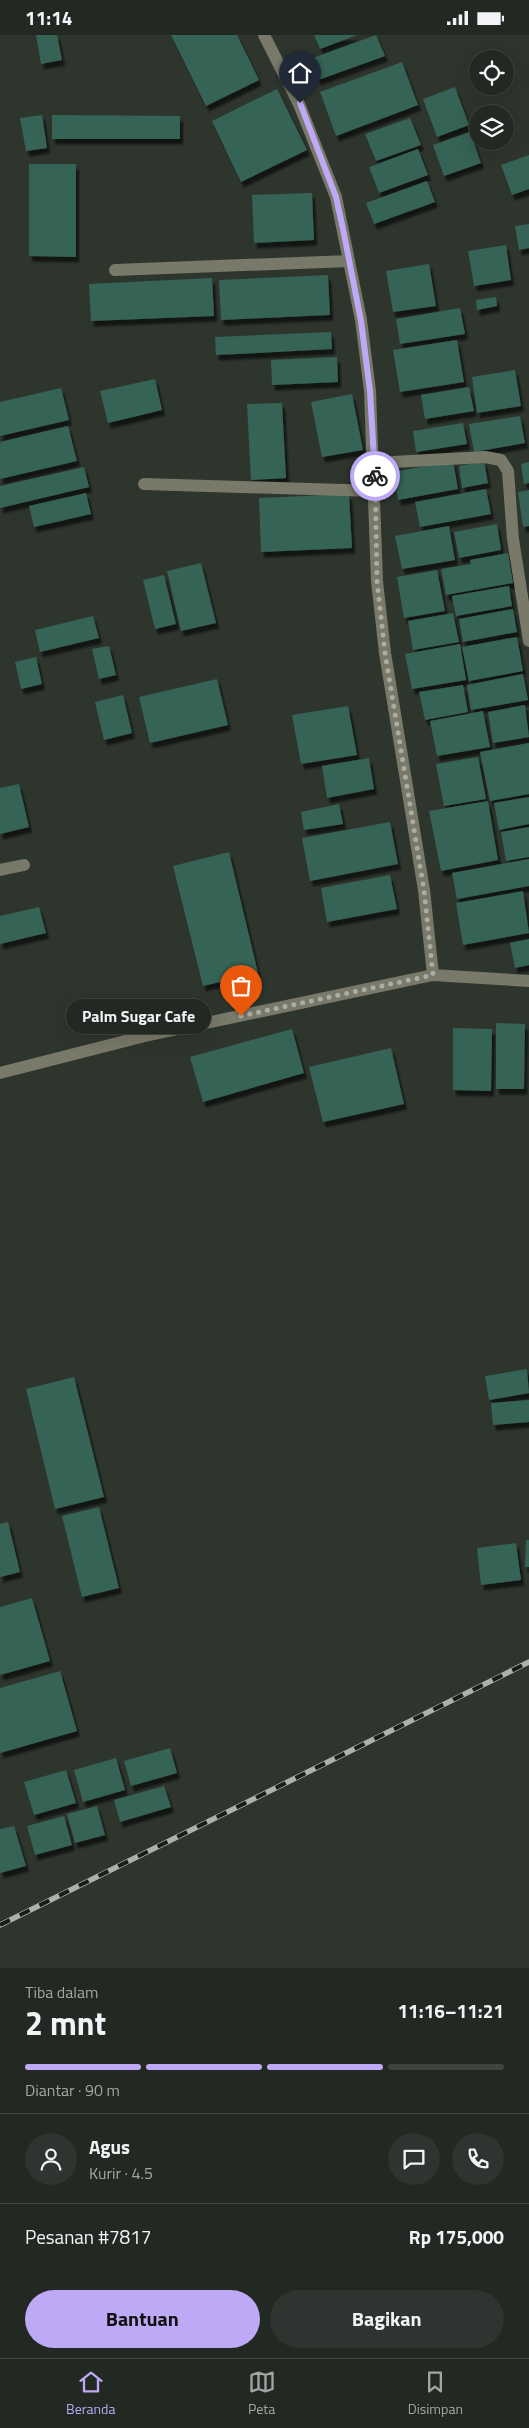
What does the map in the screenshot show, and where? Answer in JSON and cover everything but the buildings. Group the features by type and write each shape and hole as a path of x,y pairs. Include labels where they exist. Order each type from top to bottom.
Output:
{"street":[{"path":"264,35 300,103 336,197 361,321 370,391 377,581 385,653 424,890 433,975"},
{"path":"115,270 349,261"},
{"path":"374,463 485,457 501,460 506,465 509,477 513,539 529,641"},
{"path":"144,485 375,491"},
{"path":"0,871 24,865"},
{"path":"0,1073 145,1036 433,975 529,981"}],"railway":[{"path":"0,1925 529,1662"}],"way so far":[{"path":"241,1016 433,975 424,890 407,796 385,653 377,581 375,476"}],"place":[{"name":"Palm Sugar Cafe","path":"241,1016"}],"route":[{"path":"300,103 336,197 343,229 361,321 370,391 375,476"}]}
